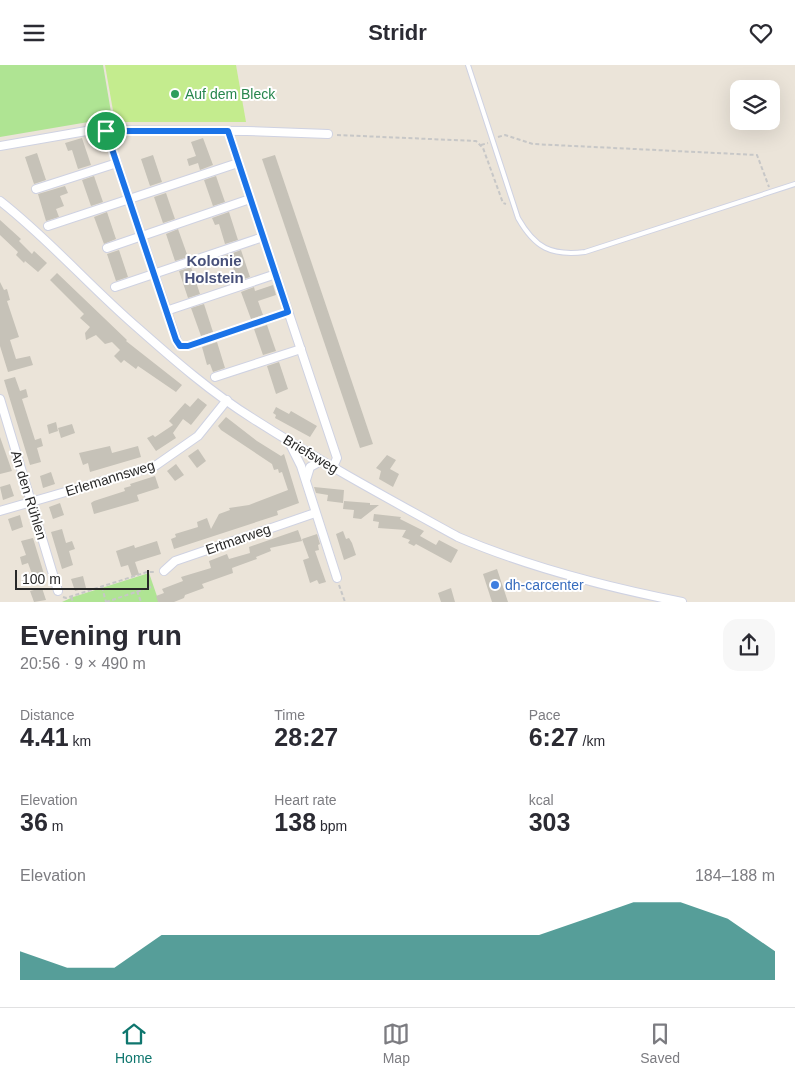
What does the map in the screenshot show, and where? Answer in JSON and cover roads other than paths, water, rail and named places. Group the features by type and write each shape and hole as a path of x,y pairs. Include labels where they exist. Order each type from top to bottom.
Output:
{"street":[{"path":"106,131 166,311 180,346 188,346 288,312"},
{"path":"228,131 337,458 332,467"},
{"path":"0,146 76,132 228,131 328,135"},
{"path":"36,189 117,163"},
{"path":"48,226 238,163"},
{"path":"107,248 250,199"},
{"name":"Briefsweg","path":"0,201 25,220 138,329 227,400 321,461 458,537 481,547 594,583 682,602"},
{"path":"115,287 263,237"},
{"path":"166,311 276,274"},
{"path":"215,377 301,349"},
{"name":"An den Rühlen","path":"0,399 59,593"},
{"name":"Erlemannsweg","path":"0,511 155,466 198,436 227,400"},
{"path":"288,440 306,480 337,577"},
{"path":"306,480 310,467 321,461"},
{"name":"Ertmarweg","path":"164,571 175,561 316,513"}],"lane":[{"path":"468,65 518,217 534,240 544,248 568,254 603,248 795,184"}],"place":[{"name":"Auf dem Bleck","path":"175,94"},
{"name":"dh-carcenter","path":"495,585"}],"district":[{"name":"Kolonie Holstein","path":"214,270"}]}
